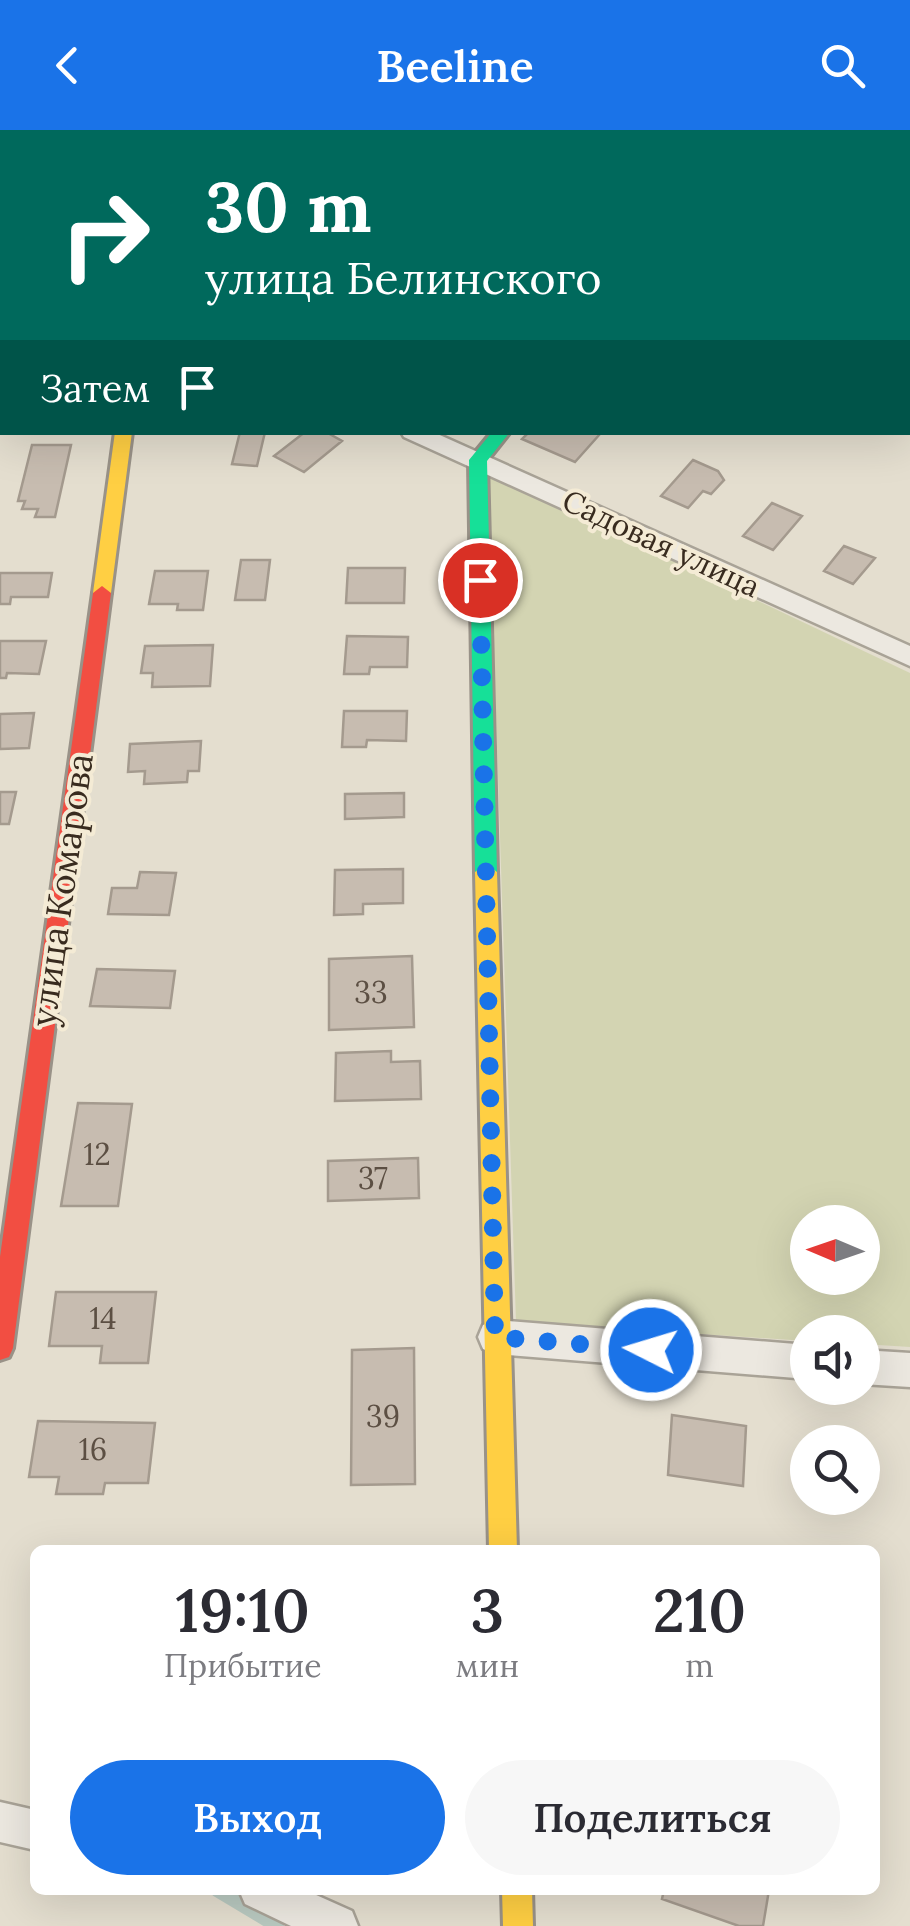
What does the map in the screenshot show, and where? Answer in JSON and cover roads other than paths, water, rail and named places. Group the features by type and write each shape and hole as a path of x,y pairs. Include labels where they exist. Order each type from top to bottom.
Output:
{"street":[{"name":"улица Комарова","path":"0,1348 124,435"},
{"name":"Садовая улица","path":"419,435 910,657"},
{"path":"499,435 478,460 495,1337 503,1545"},
{"path":"495,1337 790,1361"},
{"path":"880,1368 910,1370"},
{"path":"0,1822 30,1829"},
{"path":"270,1895 336,1926"},
{"path":"517,1895 518,1926"}],"waterway":[{"path":"225,1895 277,1926"}]}
